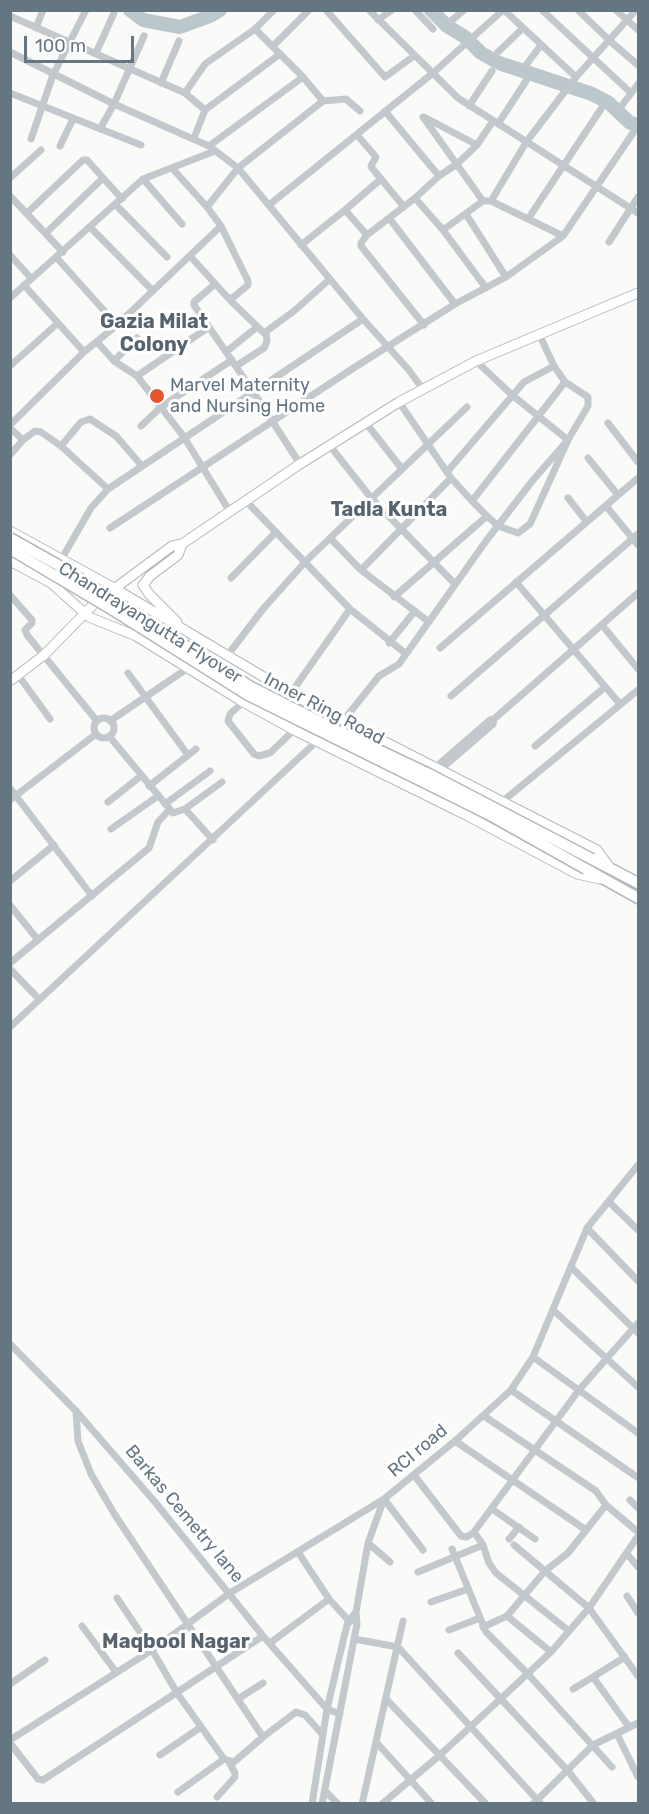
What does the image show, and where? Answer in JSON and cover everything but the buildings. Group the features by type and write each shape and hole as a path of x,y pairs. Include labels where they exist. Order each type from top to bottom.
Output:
{"highway":[{"name":"Chandrayangutta Flyover","path":"10,538 76,576 251,687 448,783 610,868"},
{"name":"Chandrayangutta Flyover","path":"10,549 113,610 248,695 488,814 605,880"},
{"name":"Inner Ring Road","path":"610,868 639,883"},
{"name":"Inner Ring Road","path":"605,880 639,898"}],"main road":[{"path":"14,678 44,655 84,614 114,588 172,546 182,543 300,464 399,402 476,361 639,293"},
{"name":"Inner Ring Road","path":"10,531 62,558 291,693 597,850 610,868"},
{"path":"182,543 178,555 150,576 143,585 176,621 208,640 219,651 200,676"},
{"name":"Inner Ring Road","path":"10,561 51,583 89,617 136,636 243,702 316,742 455,810 577,874 605,880"}],"street":[{"path":"36,28 43,10"},
{"path":"31,139 53,75 86,10"},
{"path":"185,93 205,64 255,29 274,10"},
{"path":"273,46 309,10"},
{"path":"326,10 385,77 414,56"},
{"path":"369,10 449,90 469,106 639,213"},
{"path":"378,20 392,10"},
{"path":"415,10 433,29"},
{"path":"452,21 464,10"},
{"path":"269,205 464,48 503,10 575,80"},
{"path":"542,10 631,93"},
{"path":"578,10 639,65"},
{"path":"616,10 639,30"},
{"path":"443,230 487,201 527,141 563,94 636,10"},
{"path":"96,53 114,13"},
{"path":"10,16 185,93 205,110"},
{"path":"497,52 523,28"},
{"path":"255,29 303,77 323,101"},
{"path":"100,129 114,104 144,36"},
{"path":"161,83 179,41"},
{"path":"526,65 541,45"},
{"path":"10,52 114,104 194,138 212,148 237,168 422,388"},
{"path":"194,138 205,110 280,54"},
{"path":"469,106 492,71"},
{"path":"10,298 143,179 172,168 212,148 303,77"},
{"path":"424,326 361,246 361,243 367,235 477,146 526,81"},
{"path":"620,108 639,84"},
{"path":"11,94 141,145"},
{"path":"207,207 237,168 323,101 345,99 360,111"},
{"path":"528,219 601,109"},
{"path":"385,111 439,176"},
{"path":"477,146 423,117 487,201 563,236"},
{"path":"60,146 73,119"},
{"path":"110,528 455,304 506,277 563,236 633,133"},
{"path":"357,135 376,158 371,166 404,207"},
{"path":"10,178 41,150"},
{"path":"27,213 83,160 87,160 122,199"},
{"path":"172,168 221,226 248,281 248,285 230,300"},
{"path":"46,233 103,178"},
{"path":"143,179 182,224"},
{"path":"301,245 381,179"},
{"path":"609,242 639,197"},
{"path":"11,198 46,233 59,255 117,325"},
{"path":"415,198 443,230 486,288"},
{"path":"115,204 167,256"},
{"path":"345,210 367,235"},
{"path":"466,214 506,277"},
{"path":"389,218 455,304"},
{"path":"22,440 10,426 84,352 117,325 221,226"},
{"path":"90,227 153,291"},
{"path":"10,255 31,278"},
{"path":"190,256 230,300 262,332 266,333"},
{"path":"266,333 330,279"},
{"path":"215,284 193,303 300,464"},
{"path":"24,285 84,352"},
{"path":"62,558 91,508 108,489 363,319"},
{"path":"10,366 58,323"},
{"path":"138,376 209,327"},
{"path":"226,352 257,327"},
{"path":"141,426 161,407 234,363 264,348 267,341 266,333"},
{"path":"399,402 449,475 472,501 498,526 518,533 530,525 568,440 590,402 584,393 565,382 554,366 540,336"},
{"path":"114,361 137,338"},
{"path":"97,342 114,361 138,376 184,437 230,512"},
{"path":"476,361 512,395 568,440"},
{"path":"361,570 402,530 512,395 531,377 554,366"},
{"path":"472,501 565,382"},
{"path":"219,651 263,609 305,562 467,407"},
{"path":"61,446 81,422 90,419 116,436 142,466"},
{"path":"366,423 402,469"},
{"path":"608,423 639,462"},
{"path":"10,455 22,440 35,431 41,432 61,446 108,489"},
{"path":"343,721 379,676 396,667 532,480 568,440"},
{"path":"330,446 372,499 455,584"},
{"path":"588,458 618,495"},
{"path":"440,648 639,478"},
{"path":"568,498 587,522"},
{"path":"246,501 350,609 389,643 405,653"},
{"path":"606,506 636,536 639,545"},
{"path":"394,597 487,516"},
{"path":"231,578 275,533"},
{"path":"451,696 543,614 636,536"},
{"path":"330,538 361,570 429,622"},
{"path":"516,582 620,704"},
{"path":"10,595 32,620 25,632 97,721"},
{"path":"439,768 490,720 637,597"},
{"path":"291,693 350,609"},
{"path":"389,643 415,611"},
{"path":"602,625 639,669"},
{"path":"97,721 102,719 110,721 188,668"},
{"path":"128,673 188,755"},
{"path":"14,678 50,719"},
{"path":"536,746 605,687"},
{"path":"503,801 639,690"},
{"path":"243,702 230,714 228,721 254,754 259,756 270,753 294,730"},
{"path":"97,721 94,729 96,734 101,737 109,736"},
{"path":"109,736 113,729 110,721"},
{"path":"14,798 96,734"},
{"path":"109,736 175,814 222,782"},
{"path":"10,1027 316,742"},
{"path":"149,786 196,749"},
{"path":"10,963 149,848 167,806 210,771"},
{"path":"108,802 141,776"},
{"path":"10,788 14,798 54,845 92,896"},
{"path":"111,829 158,796"},
{"path":"185,809 213,840"},
{"path":"10,881 54,845"},
{"path":"10,905 38,940"},
{"path":"10,969 39,999"},
{"name":"RCI road","path":"312,1803 327,1709 348,1622 356,1612 369,1543 384,1499 455,1441 512,1390 533,1357 587,1228 637,1170"},
{"path":"609,1202 639,1230"},
{"path":"587,1228 639,1281"},
{"path":"414,1475 461,1536 468,1537 492,1509 579,1390 606,1358 637,1328 571,1267"},
{"path":"553,1310 639,1388"},
{"name":"Barkas Cemetry lane","path":"10,1344 76,1411 155,1502 263,1636 327,1709"},
{"path":"533,1357 639,1433"},
{"path":"512,1390 637,1477"},
{"path":"76,1411 78,1441 91,1474 115,1515 263,1737"},
{"path":"382,1803 441,1755 551,1652 589,1608 639,1534 606,1505 596,1491 484,1416"},
{"path":"455,1441 586,1530"},
{"path":"263,1636 43,1780 38,1779 10,1741 152,1650 230,1593 384,1499 423,1550"},
{"path":"630,1500 639,1508"},
{"path":"483,1627 507,1616 544,1571 568,1553 606,1505"},
{"path":"492,1509 535,1539"},
{"path":"519,1527 512,1542 589,1608 639,1676"},
{"path":"474,1532 483,1545 492,1568 569,1631"},
{"path":"369,1543 390,1562"},
{"path":"418,1572 453,1552 483,1545"},
{"path":"298,1552 329,1599 348,1622 357,1624"},
{"path":"453,1552 486,1632 527,1673 612,1767"},
{"path":"627,1554 639,1567"},
{"path":"431,1602 468,1589"},
{"path":"627,1596 639,1613"},
{"path":"117,1598 152,1650 177,1693 235,1773 235,1778 217,1797"},
{"path":"270,1643 329,1599"},
{"path":"322,1803 357,1624 356,1612"},
{"path":"507,1616 551,1652"},
{"path":"450,1630 480,1618"},
{"path":"362,1803 403,1621"},
{"path":"82,1626 116,1672"},
{"path":"354,1639 398,1647 537,1802 593,1745 639,1723"},
{"path":"458,1653 568,1771 594,1803"},
{"path":"573,1689 625,1658"},
{"path":"10,1684 45,1660"},
{"path":"594,1677 629,1727"},
{"path":"238,1699 262,1683"},
{"path":"386,1699 486,1803"},
{"path":"327,1709 340,1714"},
{"path":"178,1792 227,1760 234,1762 296,1712 305,1715 323,1735"},
{"path":"160,1755 201,1727"},
{"path":"617,1734 639,1777"},
{"path":"377,1743 428,1802"},
{"path":"325,1791 338,1803"}],"waterway":[{"path":"130,10 143,20 180,27 220,10"},
{"path":"431,10 481,53 499,63 592,94 609,103 629,122 638,126"}],"place":[{"name":"Marvel Maternity and Nursing Home","path":"157,396"}],"district":[{"name":"Gazia Milat Colony","path":"154,334"},
{"name":"Tadla Kunta","path":"389,510"},
{"name":"Maqbool Nagar","path":"176,1642"}]}
